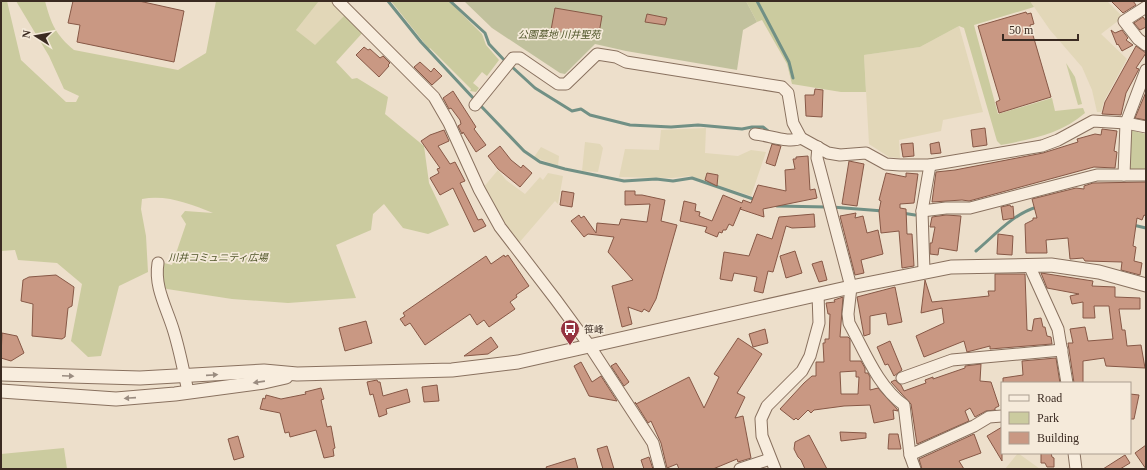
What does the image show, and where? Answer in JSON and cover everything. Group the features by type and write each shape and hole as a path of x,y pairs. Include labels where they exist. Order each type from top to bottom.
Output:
{"street":[{"path":"338,1 434,96 449,123 479,189 500,227 589,345 653,443 660,469"},
{"path":"1146,7 1124,21 1138,39 1146,46"},
{"path":"475,105 513,58 520,58 558,84 566,84 597,54 616,57 626,62 782,87 788,93 793,123 801,138 828,153 840,155 866,154 886,164 930,165 1042,146 1063,138 1092,121 1126,123 1146,127"},
{"path":"1124,175 1126,123 1146,70"},
{"path":"755,134 770,135 794,141 801,138"},
{"path":"818,147 817,158 851,287 848,314 849,323 878,375 892,394 904,406 910,455 915,469"},
{"path":"924,271 922,211 930,165"},
{"path":"922,211 946,208 970,208 1097,174 1146,175"},
{"path":"158,263 158,286 173,330 188,392"},
{"path":"1029,265 1058,329 1067,382"},
{"path":"1,374 140,378 264,371 298,374 452,370 518,362 818,294 924,271 951,267 1051,265 1099,272 1146,285"},
{"path":"740,469 773,464 762,436 761,420 767,406 802,372 810,356 819,323 818,294"},
{"path":"902,378 952,360 1062,350"},
{"path":"1,391 116,399 188,392 264,382 298,374"},
{"path":"45,395 46,375"},
{"path":"910,455 974,426 989,417 1001,416"},
{"path":"1074,454 1076,469"}],"shaded area":[{"path":"319,1 334,1 347,13 315,46 296,30"},
{"path":"1030,1 1107,1 1123,17 1101,34 1127,59 1104,101 1101,112 1097,112 1092,90 1082,67 1050,30"},
{"path":"959,26 983,112 943,120 941,131 899,140 900,158 889,157 869,144 864,55 920,47"},
{"path":"706,128 705,153 738,156 751,150 766,152 751,196 690,176 672,178 619,177 625,149 659,150 661,130"},
{"path":"585,142 600,144 603,148 598,172 582,171"},
{"path":"541,147 559,156 558,166 534,157"},
{"path":"498,170 506,180 525,194 540,177 543,180 548,173 563,176 558,204 555,201 518,244 504,226 482,189"},
{"path":"1017,454 1019,454 1040,469 1005,469"}],"green space":[{"name":"川井コミュニティ広場","path":"1,1 7,1 21,60 66,102 76,102 79,96 64,89 49,56 16,1 45,1 58,34 74,50 178,70 206,53 216,1 319,1 296,30 315,45 347,13 365,30 336,62 352,79 357,78 388,97 385,114 424,146 429,183 449,225 428,234 403,228 384,204 373,214 371,230 336,245 356,298 288,303 232,299 167,289 162,286 161,266 164,263 172,265 186,224 181,216 185,211 213,213 187,203 169,199 142,199 141,209 146,236 148,272 119,286 101,356 88,357 71,341 82,284 57,263 18,260 15,250 1,251"},
{"path":"391,1 449,1 482,34 486,45 499,60 487,76 482,72 473,83 479,88 476,92 470,91 471,89 430,48 429,49"},
{"name":"公園墓地 川井聖苑","path":"464,1 746,1 757,22 743,30 737,70 626,51 595,44 565,74 560,73 492,28"},
{"path":"746,1 1030,1 1034,7 974,25 998,114 1052,98 1055,111 1083,108 1085,113 1066,126 1046,135 1001,145 997,141 964,28 959,26 920,47 864,55 866,92 841,92 792,84 787,64 762,20 757,22"},
{"path":"1066,63 1075,77 1082,104 1078,105"},
{"path":"1130,130 1146,134 1146,170 1132,171 1128,168"},
{"path":"64,448 67,469 1,469 1,454"}],"building":[{"path":"73,1 139,1 184,11 174,62 77,42 80,25 68,23"},
{"path":"1111,1 1133,1 1136,5 1123,13"},
{"path":"555,8 602,16 598,39 551,30"},
{"path":"1026,12 1027,14 1031,13 1034,24 1030,25 1051,97 999,113 996,102 1000,100 978,26"},
{"path":"647,14 667,18 665,25 645,22"},
{"path":"1143,17 1146,21 1146,27 1140,30 1134,23"},
{"path":"1111,30 1115,33 1122,30 1128,38 1126,40 1133,45 1122,51 1118,44 1117,45"},
{"path":"1136,46 1146,53 1136,68 1139,69 1126,93 1121,115 1102,114 1105,102"},
{"path":"364,47 368,50 370,49 380,58 383,56 390,63 379,77 356,55"},
{"path":"420,62 431,72 434,68 442,76 432,85 414,67"},
{"path":"815,89 823,90 822,117 806,116 805,95 814,95"},
{"path":"453,91 476,127 474,129 486,145 476,152 463,132 462,134 458,126 461,124 460,120 451,108 449,109 443,98"},
{"path":"1146,92 1146,120 1135,118"},
{"path":"985,128 987,145 973,147 971,130"},
{"path":"1102,129 1117,131 1114,151 1117,152 1115,168 1094,167 969,201 932,202 936,172 955,170 1043,153 1078,142 1077,139 1095,134 1101,135"},
{"path":"444,130 449,141 438,146 450,164 455,162 465,181 460,183 478,220 482,219 486,226 474,232 453,188 440,195 430,178 439,173 437,169 440,168 421,141 430,135"},
{"path":"939,142 941,153 931,154 930,144"},
{"path":"913,143 914,156 903,157 901,144"},
{"path":"772,144 781,146 775,166 766,163"},
{"path":"500,146 511,160 521,168 523,165 532,173 520,187 498,169 488,156"},
{"path":"808,156 810,190 815,189 817,198 763,209 764,217 740,209 733,226 729,224 726,230 723,230 722,233 719,232 717,237 705,232 707,227 680,221 684,201 696,204 695,211 700,212 699,216 712,221 723,195 742,203 743,200 751,203 758,185 786,191 785,170 795,169 793,159 796,159 796,157"},
{"path":"849,161 864,164 857,206 842,204"},
{"path":"707,173 718,175 717,186 705,180"},
{"path":"886,173 906,177 906,173 918,174 914,203 900,204 900,208 906,209 907,234 912,234 914,266 902,268 899,231 881,233 879,211 881,201 879,200"},
{"path":"1146,182 1146,216 1144,215 1142,220 1137,218 1133,246 1136,247 1134,261 1142,263 1140,275 1121,270 1122,262 1085,261 1083,258 1070,259 1068,238 1046,240 1047,253 1026,253 1025,224 1033,220 1033,218 1037,218 1032,199 1076,188 1084,189 1084,186 1093,183"},
{"path":"562,191 574,193 572,207 560,205"},
{"path":"625,191 635,191 635,195 665,200 661,221 677,225 656,299 649,312 644,309 642,312 628,307 632,324 622,327 612,286 633,280 608,252 614,237 588,234 584,237 571,221 579,215 581,218 584,216 596,233 597,223 619,225 621,219 647,222 650,204 625,205"},
{"path":"1010,205 1011,207 1013,206 1014,218 1003,220 1001,207"},
{"path":"856,213 855,218 863,216 867,233 878,230 883,254 861,260 864,273 855,275 840,216"},
{"path":"814,214 815,227 792,228 786,226 773,272 768,271 763,293 754,291 757,277 734,273 732,281 720,279 724,252 749,256 757,234 772,239 779,217"},
{"path":"946,215 961,216 957,251 939,248 938,255 930,254 930,243 932,243 935,227 930,227 932,217"},
{"path":"998,234 1013,236 1012,255 997,254"},
{"path":"795,251 802,273 786,278 780,256"},
{"path":"504,255 505,257 508,255 529,286 516,295 517,297 510,302 515,309 489,327 484,320 477,325 470,314 425,345 410,323 405,326 400,319 405,316 403,313 486,256 491,264"},
{"path":"822,261 827,280 819,282 812,264"},
{"path":"1041,273 1093,281 1092,286 1115,287 1115,297 1140,298 1140,309 1119,309 1122,330 1125,330 1127,346 1141,345 1145,368 1106,366 1104,358 1083,361 1083,382 1074,382 1068,343 1073,343 1070,329 1085,327 1088,341 1113,339 1109,306 1094,306 1095,318 1083,318 1083,302 1072,304 1070,296 1079,294 1047,288"},
{"path":"995,274 1025,274 1027,330 1032,331 1034,319 1041,318 1047,336 1051,337 1052,344 990,349 990,346 967,352 964,341 924,357 916,336 944,323 942,308 921,313 925,280 932,302 989,296 988,291 995,291"},
{"path":"56,275 74,287 72,306 68,308 65,337 62,339 32,336 33,304 21,301 23,280 29,277"},
{"path":"895,287 902,322 888,325 886,313 870,316 870,334 864,336 857,297"},
{"path":"843,297 840,337 848,337 850,339 850,361 861,361 865,368 865,373 868,373 870,377 870,390 878,388 897,409 898,411 893,410 894,419 874,423 870,405 844,406 814,410 811,413 808,410 798,420 796,418 794,420 780,409 804,383 812,376 816,376 816,362 824,362 823,343 825,343 825,339 829,339 830,314 828,314 826,303 835,302 834,300","holes":["856,371 856,377 859,377 858,394 841,394 840,372"]},
{"path":"366,321 372,343 345,351 339,328"},
{"path":"765,329 768,343 753,347 749,334"},
{"path":"2,333 17,336 24,353 11,361 1,358"},
{"path":"491,337 498,347 488,354 464,356"},
{"path":"738,338 762,354 737,393 745,397 735,418 743,416 751,458 738,462 737,459 713,469 679,469 677,464 667,468 661,443 651,421 648,423 636,404 689,377 704,408 719,377 714,374"},
{"path":"890,341 902,370 894,376 888,364 885,365 877,347"},
{"path":"1056,358 1060,382 1003,382 1003,378 1023,375 1022,361"},
{"path":"581,362 592,382 601,376 617,401 589,396 574,366"},
{"path":"616,363 629,382 624,386 611,366"},
{"path":"981,364 980,381 991,382 999,406 995,408 995,410 986,411 975,417 970,408 965,411 969,421 917,444 911,404 891,382 895,380 901,385 904,391 926,383 925,380 933,377 933,379 965,368 965,366"},
{"path":"377,380 380,382 383,396 407,389 410,402 386,409 387,414 379,417 373,394 370,395 367,382"},
{"path":"437,385 439,401 424,402 422,387"},
{"path":"321,388 324,399 321,400 327,427 331,426 335,448 333,449 334,456 324,458 316,430 290,437 289,432 285,433 280,413 260,409 263,398 265,399 266,395 281,399 306,394 305,392"},
{"path":"1131,394 1139,395 1134,419 1131,419"},
{"path":"1001,428 1002,461 987,436"},
{"path":"840,432 866,433 866,438 841,441"},
{"path":"889,434 898,434 901,449 888,449"},
{"path":"974,434 981,453 959,461 964,469 922,469 919,459"},
{"path":"809,435 827,469 805,469 798,457 794,449 795,442"},
{"path":"238,436 244,457 234,460 228,439"},
{"path":"1146,445 1146,469 1135,453"},
{"path":"607,446 614,469 603,469 597,449"},
{"path":"1041,454 1051,454 1054,458 1054,467 1047,467 1045,463 1041,463"},
{"path":"1125,455 1130,463 1120,469 1103,469"},
{"path":"649,457 653,469 644,469 641,460"},
{"path":"575,458 578,469 547,469 546,467"}],"waterway":[{"path":"388,1 421,42 475,100"},
{"path":"450,1 485,33 489,44 506,62"},
{"path":"757,1 789,62 793,78"},
{"path":"511,66 535,88 572,111 581,109 590,115 630,125 671,127 698,125 742,129 763,127 768,131"},
{"path":"479,104 524,151 540,162 565,169 624,181 656,179 673,181 692,178 756,200"},
{"path":"777,206 827,207"},
{"path":"832,207 883,211"},
{"path":"976,251 1012,220 1028,210 1037,207"},
{"path":"902,213 915,215"},
{"path":"1133,225 1146,228"}],"place":[{"name":"笹峰","path":"570,346"}]}
